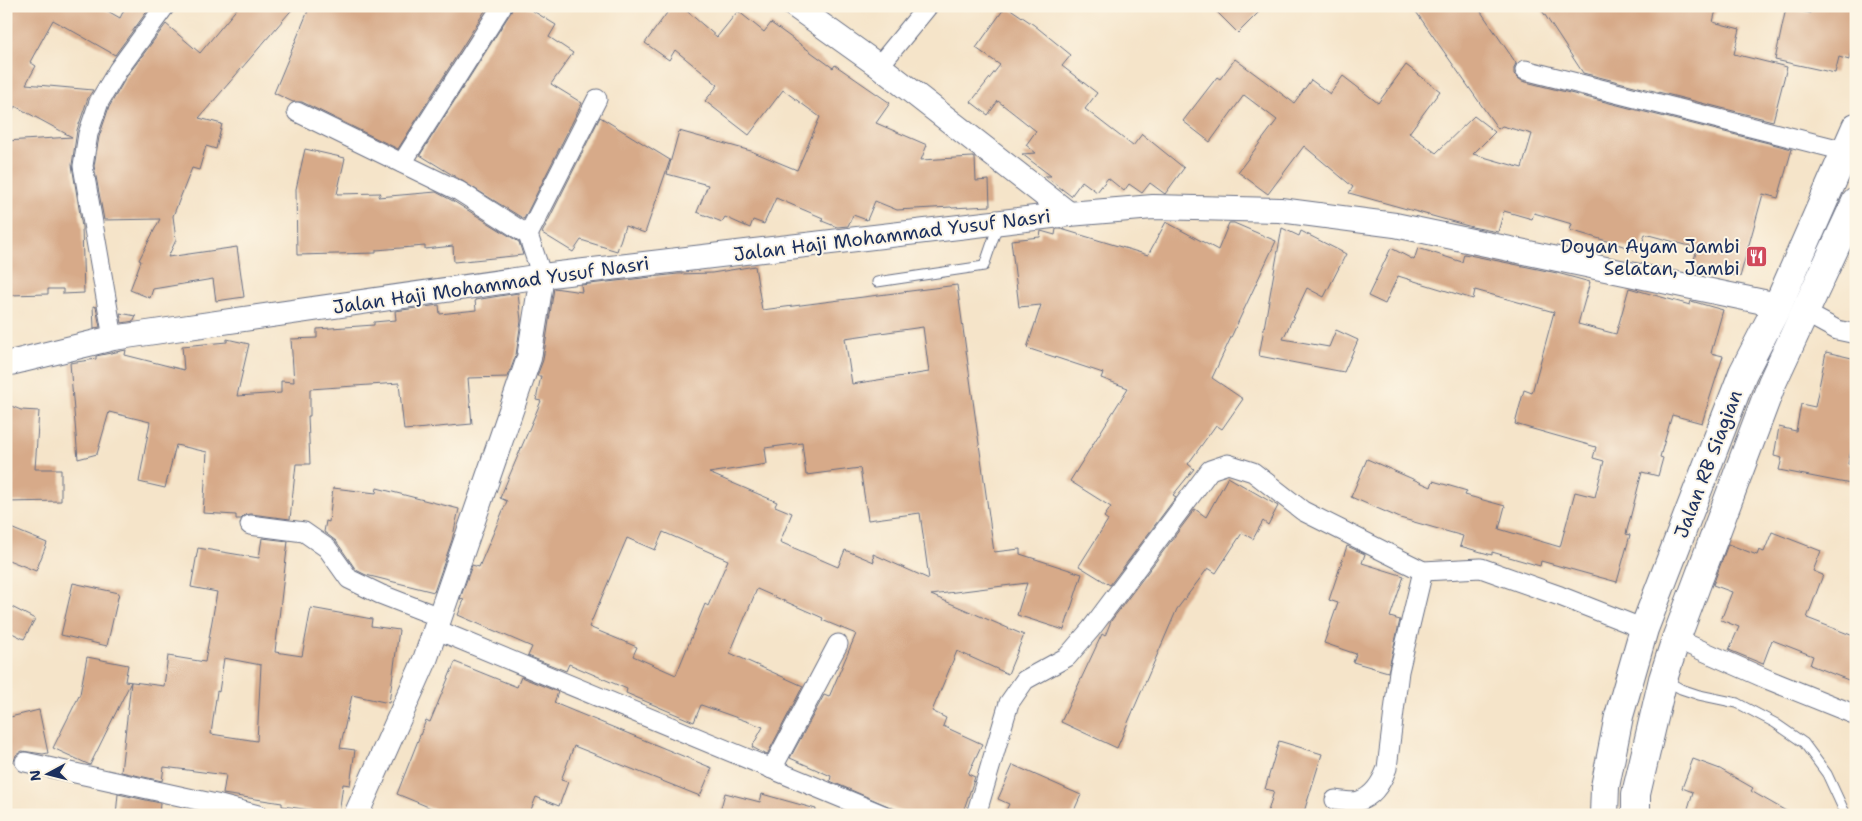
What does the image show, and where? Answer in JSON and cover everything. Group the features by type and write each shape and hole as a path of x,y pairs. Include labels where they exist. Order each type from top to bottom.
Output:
{"highway":[{"name":"Jalan RB Siagian","path":"1604,815 1605,787 1619,716 1644,629 1743,373 1778,305 1850,139"},
{"name":"Jalan RB Siagian","path":"1636,815 1636,794 1663,679 1676,639 1772,384 1856,202"}],"street":[{"path":"113,338 83,166 88,134 99,102 118,70 165,6"},
{"path":"402,163 502,6"},
{"path":"795,6 879,66 1069,214"},
{"path":"879,66 928,6"},
{"path":"1525,70 1850,139"},
{"path":"528,235 597,99"},
{"path":"297,112 459,190 528,235 542,276 529,358 425,660 356,815"},
{"name":"Jalan Haji Mohammad Yusuf Nasri","path":"6,364 113,338 542,276 998,222 1153,207 1280,210 1385,223 1778,305"},
{"path":"1804,312 1837,330 1856,334"},
{"path":"976,815 1009,703 1025,680 1067,658 1210,470 1228,464 1253,472 1304,511 1423,571 1482,568 1644,629"},
{"path":"250,525 304,532 327,548 349,579 437,623 772,769 883,815"},
{"path":"1335,800 1358,801 1374,792 1383,779 1399,670 1423,571"},
{"path":"1676,639 1856,716"},
{"path":"772,769 838,644"},
{"path":"25,762 258,815"}],"lane":[{"path":"877,282 984,266 998,222"},
{"path":"1663,679 1681,689 1699,695 1737,703 1775,723 1804,743 1827,774 1846,815"}],"building":[{"path":"6,6 99,6 120,18 126,6 151,6 115,55 53,20 30,62 36,66 26,84 93,90 88,98 77,130 72,165 82,227 84,293 63,294 63,289 48,289 48,294 9,295 6,221 6,141 72,137 15,106 6,122"},
{"path":"239,6 295,6 199,118 222,124 216,149 206,146 199,170 192,168 173,216 176,240 168,257 237,247 244,297 216,301 213,279 153,289 150,298 130,290 141,261 139,260 160,219 104,220 94,166 99,137 109,107 127,76 166,24 200,53"},
{"path":"310,6 488,6 398,149 302,102 293,102 274,93"},
{"path":"513,6 525,6 556,25 549,37 573,53 551,84 582,103 524,219 420,155"},
{"path":"672,6 681,6 717,37 738,11 764,32 771,23 833,68 835,65 890,103 876,123 927,145 921,160 975,158 976,181 989,180 990,206 897,210 875,201 867,220 853,215 848,226 837,227 822,221 823,218 776,198 764,224 753,220 750,228 725,217 722,222 697,212 708,185 667,174 679,131 751,151 797,170 820,117 783,90 749,135 705,101 718,85 675,50 669,60 645,43"},
{"path":"1006,6 1034,25 1071,55 1062,66 1097,93 1085,109 1133,146 1142,134 1184,168 1165,194 1150,183 1142,193 1129,184 1124,191 1108,178 1097,192 1082,181 1071,196 1045,176 1051,176 1022,154 1036,153 1026,145 1036,131 998,101 988,115 971,102 1000,65 976,48"},
{"path":"1211,6 1265,6 1238,33"},
{"path":"1412,6 1477,6 1516,63 1514,74 1522,81 1792,149 1778,198 1763,194 1740,277 1693,264 1697,248 1645,234 1640,251 1570,230 1572,224 1534,213 1532,219 1504,211 1498,232 1472,227 1349,193 1353,187 1304,146 1268,194 1238,172 1277,120 1244,95 1210,142 1183,121 1217,77 1220,79 1235,59 1294,103 1311,80 1330,94 1343,76 1378,103 1406,65 1440,91 1409,133 1436,153 1474,116 1495,132 1473,154 1522,168 1532,134 1502,126 1498,129"},
{"path":"1539,6 1717,6 1713,22 1740,29 1734,54 1787,67 1773,121 1583,73"},
{"path":"1812,6 1856,6 1856,27 1849,60 1839,57 1835,73 1775,60 1786,8 1810,13"},
{"path":"600,117 670,160 645,233 625,226 617,251 581,240 573,252 542,233"},
{"path":"305,149 345,158 337,194 381,193 378,197 436,192 519,242 523,255 454,262 453,246 425,249 425,246 376,250 376,253 297,255 296,189"},
{"path":"1166,222 1218,250 1229,223 1234,223 1276,241 1212,378 1243,399 1222,429 1216,425 1188,464 1194,469 1173,495 1176,497 1110,585 1079,566 1108,520 1104,517 1111,507 1070,481 1128,388 1101,378 1103,373 1027,348 1041,305 1019,307 1011,240 1040,237 1041,231 1055,235 1056,229 1061,229 1148,255"},
{"path":"1282,228 1299,236 1301,231 1346,254 1324,297 1307,288 1283,339 1329,347 1336,330 1358,340 1344,372 1259,356"},
{"path":"1391,248 1414,260 1418,248 1462,262 1464,254 1557,273 1590,282 1578,324 1616,334 1629,288 1690,305 1691,301 1723,310 1711,353 1723,356 1702,423 1672,415 1660,457 1663,458 1658,476 1642,472 1626,534 1630,535 1617,582 1541,561 1540,566 1492,552 1492,555 1460,546 1463,536 1400,518 1351,497 1367,459 1431,487 1433,481 1467,491 1465,495 1505,506 1499,529 1560,547 1575,492 1595,497 1604,461 1593,458 1596,447 1515,424 1524,390 1532,393 1554,312 1475,290 1473,299 1398,276 1385,304 1368,296"},
{"path":"755,266 762,310 957,285 994,552 1020,549 1020,554 1082,574 1064,630 1017,615 1027,583 931,595 1024,635 1008,674 957,651 932,711 946,718 943,726 982,744 968,774 975,777 962,815 909,815 830,781 831,776 790,758 824,695 829,697 856,634 757,589 730,653 803,686 767,755 752,747 763,727 701,705 694,722 626,693 627,689 569,664 566,671 528,656 532,647 458,615 464,600 460,599 472,565 479,567 507,501 500,498 541,401 536,400 541,376 537,376 543,360 554,288 582,292 581,285 678,274 712,273","holes":["923,327 929,372 852,384 845,338","802,443 806,475 860,468 868,520 920,513 929,579 873,554 874,562 845,550 838,567 780,542 792,513 775,506 777,502 709,473 767,464 765,448","663,532 728,560 708,606 705,604 676,675 633,656 637,647 589,627 627,538 655,550"]},
{"path":"518,293 521,321 516,355 508,377 468,378 472,424 404,430 399,383 310,389 310,416 308,416 310,464 296,464 290,519 251,514 245,515 241,519 236,519 236,515 203,513 207,452 176,445 165,488 139,482 150,422 109,412 97,454 78,459 70,363 96,359 96,356 126,350 125,355 184,370 182,346 227,342 227,339 249,344 237,396 281,393 281,381 294,382 291,339 317,338 317,329 374,325 374,322 396,320 395,311 439,305 440,314 476,310 475,300"},
{"path":"93,306 96,307 100,327 94,328"},
{"path":"120,313 136,316 134,321 122,323"},
{"path":"1826,352 1856,359 1856,428 1848,464 1856,466 1856,485 1779,470 1782,458 1774,456 1779,427 1796,431 1801,404 1815,407"},
{"path":"6,404 21,410 39,411 35,469 61,469 61,501 6,502"},
{"path":"1228,477 1278,506 1268,525 1263,521 1253,539 1242,533 1216,573 1208,568 1177,609 1117,748 1061,722 1102,634 1105,636 1111,621 1195,509 1206,517"},
{"path":"333,488 376,493 377,488 459,509 452,540 434,592 366,575 356,570 336,541 324,532 326,521 329,522"},
{"path":"6,526 47,543 36,571 6,559"},
{"path":"1772,532 1821,551 1813,571 1823,575 1807,618 1856,637 1856,683 1810,665 1813,656 1772,640 1763,664 1729,650 1739,627 1721,620 1732,592 1713,585 1728,544 1757,555 1759,550 1764,552"},
{"path":"262,538 288,541 275,652 302,656 311,608 372,619 371,626 399,630 389,703 352,695 340,748 355,750 350,785 343,784 339,814 282,806 282,803 223,794 226,775 164,767 162,781 121,772 131,682 90,765 53,748 80,694 87,657 128,665 125,681 164,686 168,656 205,662 217,592 191,587 198,548 259,558","holes":["224,658 261,665 257,741 211,734"]},
{"path":"1347,546 1365,554 1362,563 1404,576 1390,617 1400,620 1388,672 1353,662 1356,654 1324,643 1338,603 1329,600"},
{"path":"73,583 119,593 107,646 61,635"},
{"path":"6,604 35,619 24,639 6,630"},
{"path":"455,662 517,687 521,677 558,692 554,703 712,768 700,796 574,746 561,780 568,782 559,806 536,797 529,815 448,815 397,794 426,720 430,722"},
{"path":"39,710 48,753 22,751 16,755 14,761 9,762 6,750 6,718"},
{"path":"1279,741 1322,754 1303,815 1267,815 1274,791 1265,789"},
{"path":"1693,759 1720,769 1753,788 1751,791 1793,815 1686,815 1693,792 1682,788"},
{"path":"1013,765 1081,795 1072,815 1004,815 1009,804 998,799"},
{"path":"725,793 760,802 762,794 816,809 815,815 719,815"},
{"path":"118,794 160,803 159,815 116,815"}],"place":[{"name":"Doyan Ayam Jambi Selatan, Jambi","path":"1756,257"}]}
